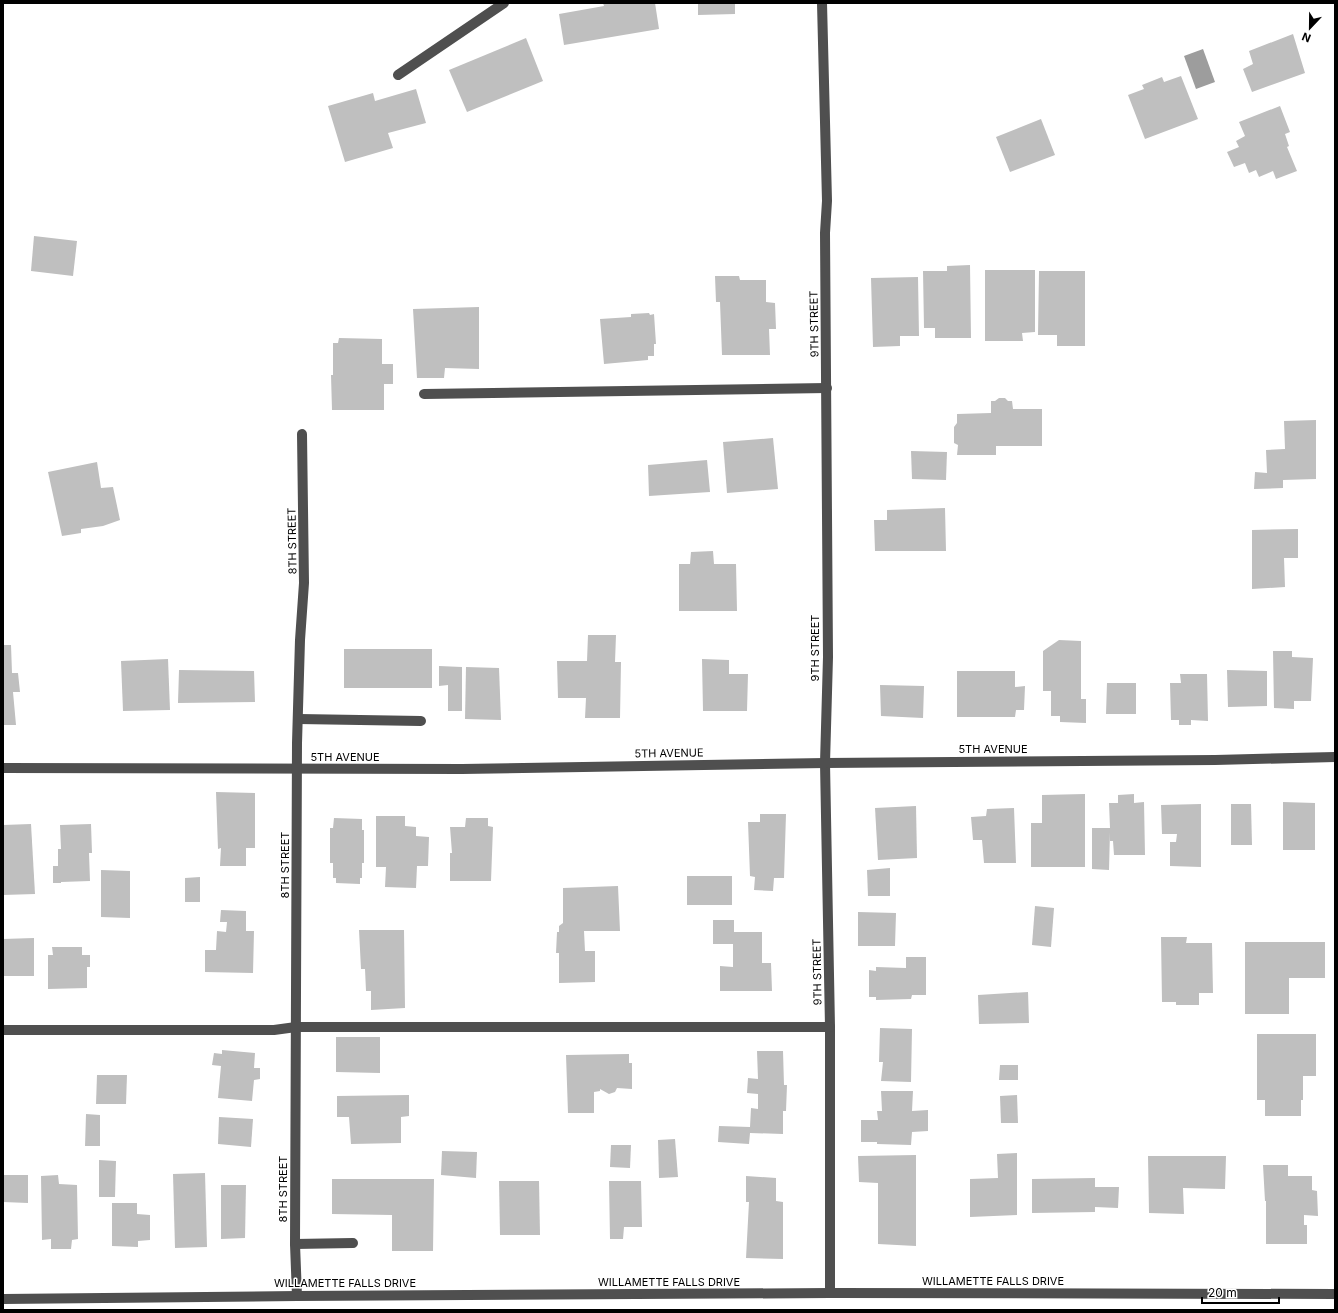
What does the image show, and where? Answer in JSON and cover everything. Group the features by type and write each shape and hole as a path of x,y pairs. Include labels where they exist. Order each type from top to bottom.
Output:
{"street":[{"path":"398,75 504,3"},
{"name":"9TH STREET","path":"822,3 827,201 825,233 828,657 825,763 830,1027 830,1293"},
{"path":"424,394 827,388"},
{"name":"8TH STREET","path":"297,1296 295,1244 297,769 300,640 304,583 302,434"},
{"path":"299,719 421,721"},
{"name":"5TH AVENUE","path":"3,768 462,769 825,763 1208,760 1335,757"},
{"path":"3,1030 274,1030 296,1027 830,1027"},
{"path":"295,1244 354,1243"},
{"name":"WILLAMETTE FALLS DRIVE","path":"3,1299 830,1293 1335,1294"}],"shaded area":[{"path":"1203,49 1215,82 1196,89 1184,56"}],"building":[{"path":"603,3 655,3 659,29 564,45 559,14 604,6"},
{"path":"698,3 735,3 735,14 698,15"},
{"path":"1293,34 1305,73 1252,92 1243,69 1253,64 1249,51"},
{"path":"526,38 543,81 467,112 449,70"},
{"path":"1181,76 1198,119 1145,139 1128,95 1144,89 1142,85 1162,77 1164,82"},
{"path":"416,89 426,123 388,133 393,148 345,162 328,106 373,93 375,101"},
{"path":"1280,106 1290,132 1285,134 1289,146 1287,147 1297,171 1276,179 1273,171 1259,177 1256,170 1249,173 1245,163 1234,167 1227,152 1239,147 1236,141 1245,136 1239,122"},
{"path":"1041,119 1055,155 1010,172 996,137"},
{"path":"34,236 77,241 73,276 31,271"},
{"path":"970,265 971,338 935,338 935,328 924,328 923,271 947,271 947,266"},
{"path":"985,270 1035,270 1035,332 1022,333 1023,341 985,341"},
{"path":"1039,271 1085,271 1085,346 1057,346 1057,335 1038,335"},
{"path":"715,276 739,276 740,280 766,280 766,302 775,303 776,329 769,329 770,355 722,355 720,302 716,302"},
{"path":"918,277 919,336 900,336 900,346 873,347 871,278"},
{"path":"479,307 479,369 445,368 444,378 417,378 413,309"},
{"path":"649,313 650,315 654,314 656,344 654,344 654,356 648,356 648,360 604,364 600,319 631,317 631,314"},
{"path":"339,338 382,339 382,364 393,364 393,384 384,384 384,410 332,410 331,375 333,375 333,343 338,343"},
{"path":"999,398 1005,398 1008,401 1012,401 1013,409 1042,409 1042,446 996,446 996,455 957,455 958,445 954,443 954,427 957,423 957,414 991,413 991,401 995,401"},
{"path":"1316,420 1316,479 1283,480 1283,488 1254,489 1255,472 1267,473 1266,450 1285,449 1284,421"},
{"path":"773,438 778,489 727,493 723,442"},
{"path":"911,451 947,452 946,480 912,479"},
{"path":"707,460 710,492 649,496 648,465"},
{"path":"97,462 101,488 113,487 120,520 103,526 81,529 81,533 62,536 48,472"},
{"path":"945,508 946,551 875,551 874,520 887,520 887,510"},
{"path":"1298,529 1298,558 1284,558 1285,587 1252,589 1252,530"},
{"path":"713,551 714,564 736,564 737,611 679,611 679,564 690,564 691,552"},
{"path":"588,635 616,635 615,662 621,662 620,718 585,718 586,698 558,698 557,661 587,661"},
{"path":"1059,640 1081,641 1081,699 1086,699 1086,723 1060,722 1060,716 1051,716 1051,691 1043,691 1043,651"},
{"path":"3,645 11,645 12,673 18,673 20,692 13,692 16,725 3,725"},
{"path":"344,649 432,649 432,688 344,688"},
{"path":"1273,651 1292,651 1292,657 1313,658 1311,701 1294,701 1294,709 1274,708"},
{"path":"168,659 170,710 123,711 121,661"},
{"path":"702,659 729,660 729,674 748,674 747,711 703,711"},
{"path":"439,666 462,667 462,711 448,711 448,685 439,686"},
{"path":"466,667 499,668 501,720 465,719"},
{"path":"179,670 254,671 255,702 178,703"},
{"path":"1227,670 1267,671 1267,706 1228,707"},
{"path":"957,671 1015,671 1015,687 1025,686 1024,710 1016,710 1015,717 957,717"},
{"path":"1180,674 1207,674 1208,721 1191,720 1191,725 1179,725 1179,720 1171,720 1170,683 1181,683"},
{"path":"1107,683 1136,683 1136,714 1106,714"},
{"path":"880,685 924,686 923,718 881,716"},
{"path":"216,792 255,793 255,848 246,848 246,866 220,866 221,848 218,849"},
{"path":"1085,794 1085,867 1031,867 1031,823 1042,823 1042,795"},
{"path":"1134,794 1134,803 1144,802 1145,855 1114,855 1113,841 1110,841 1110,832 1109,870 1092,869 1092,828 1110,828 1109,803 1118,803 1118,795"},
{"path":"1283,802 1315,803 1315,850 1283,850"},
{"path":"1201,804 1201,867 1170,866 1170,842 1176,842 1177,834 1162,834 1161,805"},
{"path":"1231,804 1251,804 1252,845 1231,845"},
{"path":"916,806 917,858 878,860 875,808"},
{"path":"1014,808 1016,863 984,863 982,840 973,840 971,817 986,816 987,809"},
{"path":"760,814 786,814 784,878 774,878 773,891 754,890 755,877 750,876 748,822 760,822"},
{"path":"376,816 405,816 405,826 416,827 416,836 429,837 428,866 417,866 416,888 385,887 386,867 376,867"},
{"path":"334,818 362,819 362,830 364,830 364,863 362,863 362,878 360,878 360,884 336,883 336,878 333,878 333,863 330,863 330,828 333,828"},
{"path":"466,818 488,818 488,826 493,827 491,881 450,881 450,853 452,853 450,827 465,827"},
{"path":"31,824 35,894 3,895 3,825"},
{"path":"91,824 92,853 89,853 90,881 53,883 53,866 58,866 58,849 61,849 60,825"},
{"path":"890,868 890,896 868,896 867,870"},
{"path":"101,870 130,871 130,918 101,917"},
{"path":"687,876 732,876 732,905 687,905"},
{"path":"200,877 200,902 185,902 185,878"},
{"path":"618,886 620,931 584,931 585,951 595,951 595,982 559,983 559,953 556,953 557,932 559,932 559,926 563,923 563,888"},
{"path":"1035,906 1054,908 1051,947 1032,945"},
{"path":"221,910 246,911 246,931 254,931 253,973 205,972 205,950 216,950 217,931 226,932 227,922 220,922"},
{"path":"858,912 896,913 895,946 858,946"},
{"path":"713,920 734,920 734,932 762,932 762,963 771,963 772,991 720,991 720,966 733,967 733,944 713,944"},
{"path":"359,930 404,930 405,1008 371,1010 371,991 366,991 365,969 361,969"},
{"path":"1161,937 1187,937 1186,943 1212,943 1213,993 1199,993 1199,1005 1176,1005 1176,1002 1162,1002"},
{"path":"34,938 34,976 3,976 3,939"},
{"path":"1245,942 1325,942 1325,978 1289,978 1289,1014 1245,1014"},
{"path":"52,947 82,947 82,955 90,955 90,967 87,967 87,988 48,989 48,955 53,955"},
{"path":"906,957 926,957 926,995 912,995 911,999 876,1000 876,997 869,997 869,970 876,971 876,967 906,968"},
{"path":"1028,992 1029,1023 979,1024 978,995"},
{"path":"880,1028 912,1029 911,1082 881,1081 883,1062 879,1062"},
{"path":"1257,1034 1316,1034 1316,1076 1303,1076 1301,1116 1265,1116 1265,1100 1257,1100"},
{"path":"336,1037 380,1037 380,1073 336,1072"},
{"path":"222,1050 255,1053 254,1068 260,1068 260,1079 254,1080 252,1101 218,1098 221,1066 212,1065 214,1053 222,1054"},
{"path":"757,1051 783,1051 784,1085 787,1085 786,1111 783,1111 783,1134 750,1133 749,1144 718,1142 719,1126 750,1127 751,1108 758,1109 758,1094 747,1093 748,1078 758,1079"},
{"path":"629,1054 629,1063 632,1063 632,1089 617,1088 615,1092 609,1094 600,1089 600,1091 594,1092 594,1113 568,1113 566,1055"},
{"path":"1000,1065 1018,1065 1018,1080 999,1080"},
{"path":"97,1075 127,1075 126,1104 96,1104"},
{"path":"881,1091 913,1091 912,1111 928,1110 928,1131 912,1132 911,1145 861,1142 861,1120 878,1120 877,1111 882,1111"},
{"path":"409,1095 409,1116 401,1117 401,1143 351,1144 349,1117 337,1117 337,1096"},
{"path":"1017,1095 1018,1123 1001,1123 1000,1096"},
{"path":"86,1114 100,1115 100,1146 85,1146"},
{"path":"219,1117 253,1119 251,1147 218,1144"},
{"path":"675,1139 678,1177 659,1178 658,1140"},
{"path":"611,1145 631,1145 630,1168 610,1167"},
{"path":"442,1151 477,1152 476,1178 441,1175"},
{"path":"1017,1153 1017,1215 970,1217 970,1179 998,1178 997,1154"},
{"path":"916,1155 916,1246 878,1244 878,1183 859,1182 858,1156"},
{"path":"1148,1156 1226,1156 1225,1189 1183,1188 1184,1214 1149,1213"},
{"path":"99,1160 116,1161 115,1197 99,1197"},
{"path":"1263,1165 1288,1165 1288,1176 1312,1176 1312,1190 1317,1191 1318,1216 1304,1215 1304,1225 1307,1225 1307,1244 1266,1244 1266,1201"},
{"path":"205,1173 207,1247 175,1248 173,1174"},
{"path":"3,1175 28,1175 28,1203 3,1202"},
{"path":"58,1175 59,1184 77,1185 78,1239 72,1240 71,1249 51,1249 51,1239 42,1240 41,1176"},
{"path":"746,1176 776,1178 776,1201 783,1202 783,1259 746,1258 749,1202 746,1202"},
{"path":"1095,1178 1095,1187 1119,1187 1118,1208 1095,1207 1095,1212 1032,1213 1032,1179"},
{"path":"332,1179 434,1179 433,1251 392,1251 392,1215 332,1214"},
{"path":"499,1181 539,1181 540,1235 500,1235"},
{"path":"609,1181 641,1181 642,1227 624,1227 623,1239 610,1239"},
{"path":"221,1185 246,1185 245,1238 221,1239"},
{"path":"112,1203 137,1203 137,1214 150,1215 150,1240 138,1241 138,1247 112,1246"}]}
